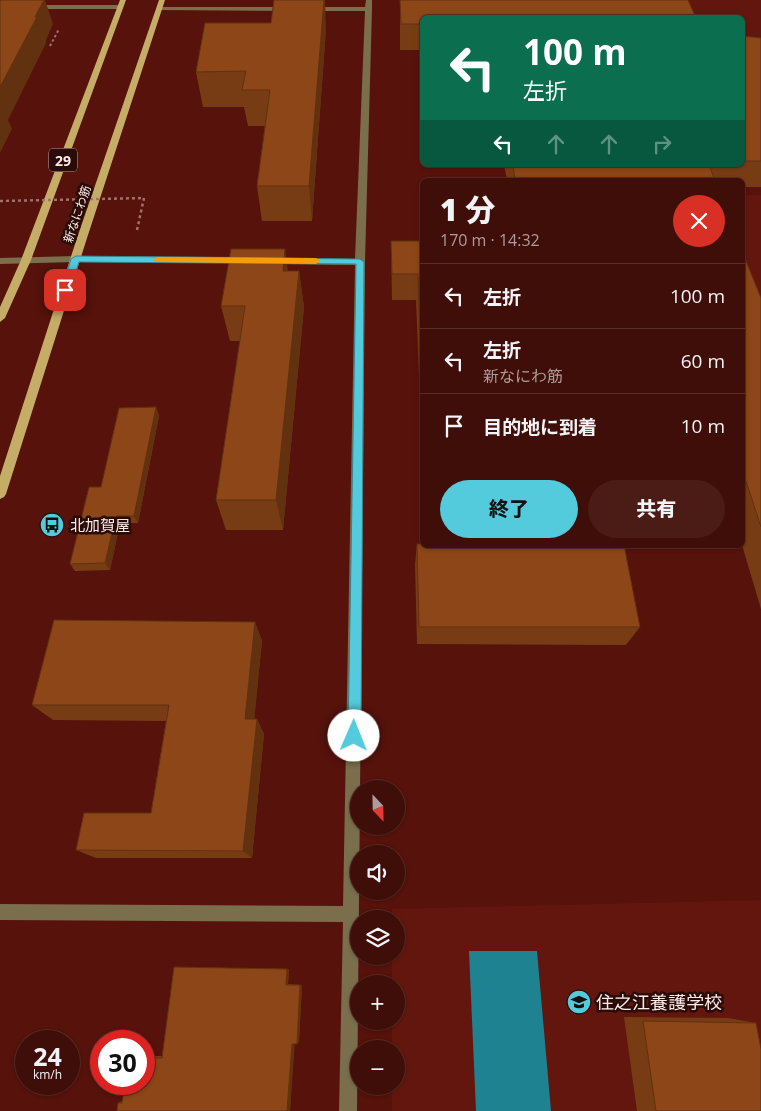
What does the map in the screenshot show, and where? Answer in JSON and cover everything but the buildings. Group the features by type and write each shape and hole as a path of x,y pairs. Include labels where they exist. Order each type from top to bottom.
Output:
{"main road":[{"name":"29","path":"0,318 26,260 122,3"},
{"name":"新なにわ筋","path":"0,494 161,4"}],"street":[{"path":"0,7 122,3"},
{"path":"161,4 369,5 360,262 352,910"},
{"path":"0,261 76,259 360,262"},
{"path":"0,912 350,914"},
{"path":"348,1111 351,965"}],"path":[{"path":"0,201 144,198 137,230"}],"shaded area":[{"path":"677,0 761,0 761,178 745,142 745,15 685,15"},
{"path":"745,195 761,195 761,324 745,279"},
{"name":"住之江養護学校","path":"761,900 761,1111 392,1111 392,1095 405,1095 405,1040 392,1040 392,1030 405,1030 405,975 392,975 392,965 405,965 405,910 392,909"}],"water":[{"path":"469,951 537,951 551,1111 476,1111"}],"slow traffic":[{"path":"157,260 316,261"}],"place":[{"name":"北加賀屋","path":"52,525"},
{"name":"住之江養護学校","path":"579,1002"}],"route":[{"path":"65,290 76,259 360,262 354,736"}]}
